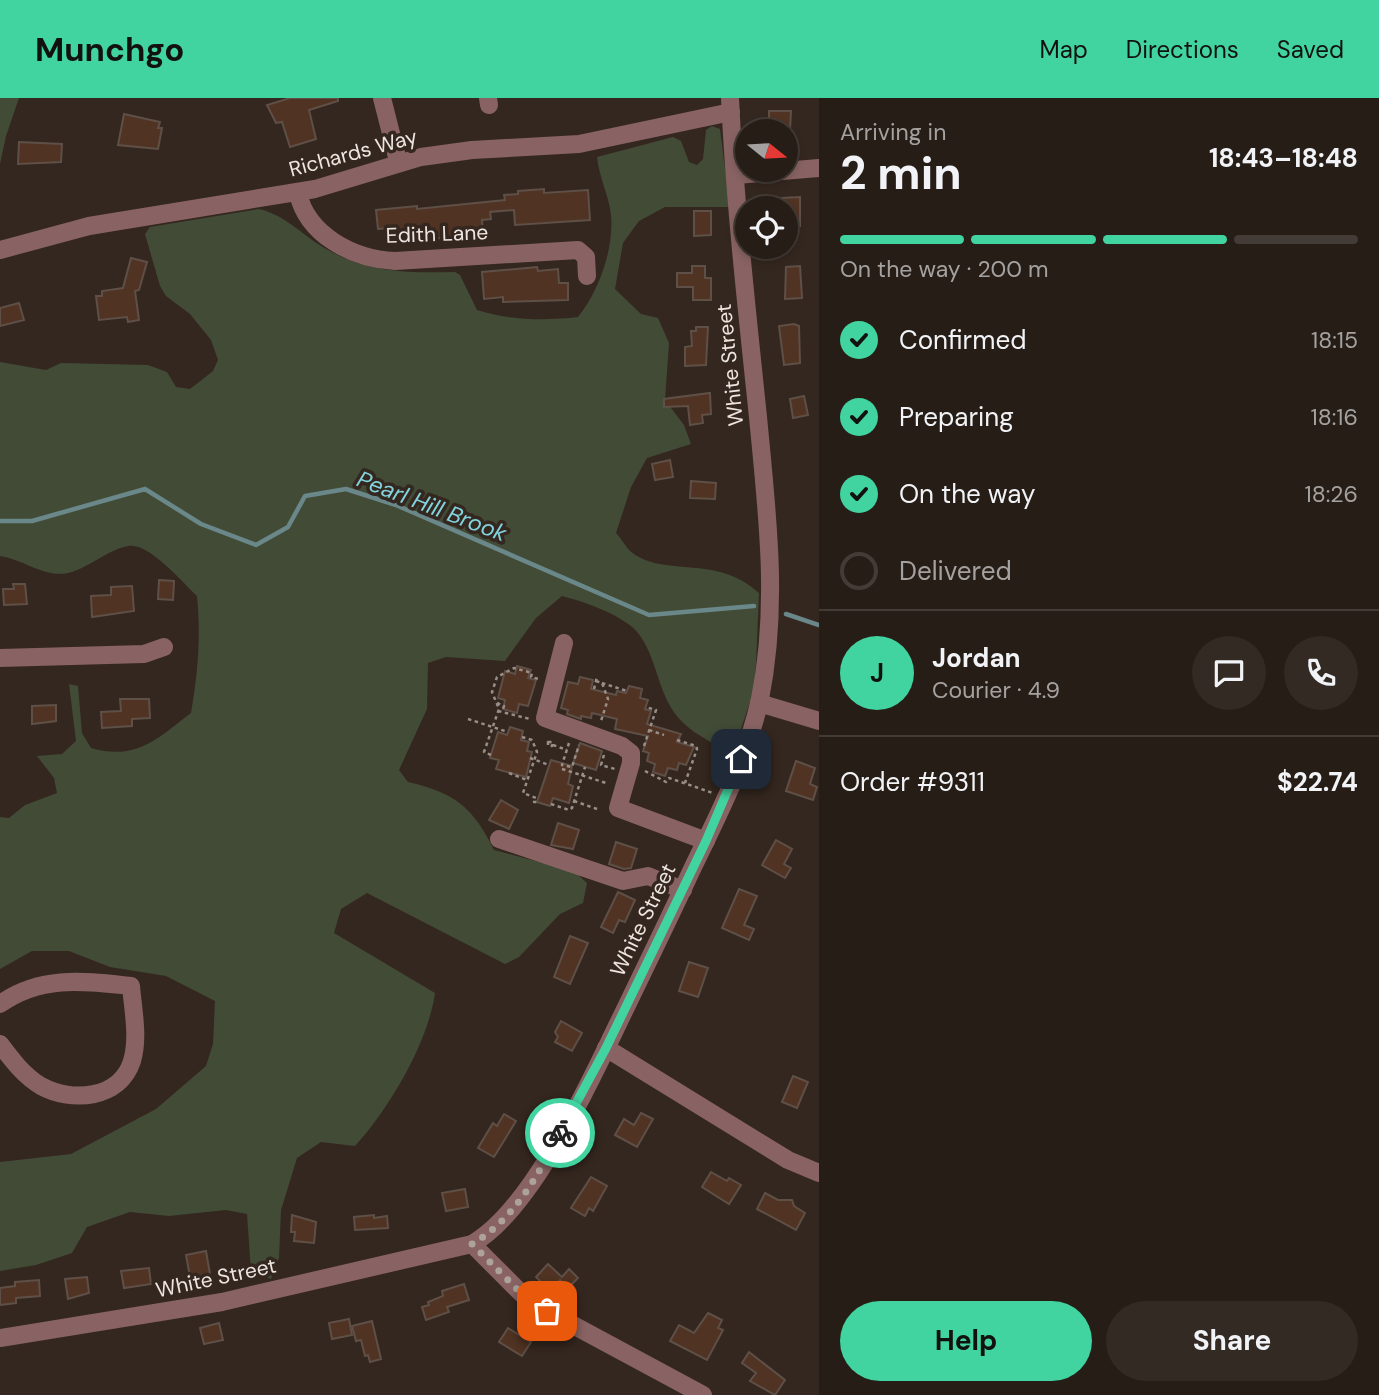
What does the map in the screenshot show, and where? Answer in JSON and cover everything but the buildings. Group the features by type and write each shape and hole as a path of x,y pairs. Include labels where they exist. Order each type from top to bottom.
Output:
{"street":[{"path":"382,98 398,161"},
{"name":"Richards Way","path":"0,250 89,226 298,193 398,161 472,150 579,144 727,108"},
{"name":"White Street","path":"727,108 735,168"},
{"path":"798,170 819,168"},
{"name":"White Street","path":"0,1338 222,1302 472,1244 488,1235 517,1204 542,1166 606,1048 706,841 726,797 759,703 770,627 770,537 737,182"},
{"name":"Edith Lane","path":"298,193 301,206 312,225 339,243 371,259 395,261 578,250 586,257 587,276"},
{"path":"564,643 545,718 594,741 628,750 632,757 632,769 618,808 706,841"},
{"path":"0,658 144,654 164,647"},
{"path":"759,703 819,721"},
{"path":"499,839 624,881 648,876 683,890"},
{"path":"0,1004 17,991 42,983 68,980 131,986 135,1047 122,1081 108,1091 85,1095 57,1093 40,1085 25,1074 0,1044"},
{"path":"606,1048 788,1160 818,1169"},
{"path":"472,1244 521,1293 547,1311 703,1395"}],"path":[{"path":"491,755 484,752 500,712 492,692 497,677 514,668 552,684"},
{"path":"594,689 596,679 627,691"},
{"path":"565,768 572,768 594,741 608,699 602,683"},
{"path":"632,769 656,710 646,706"},
{"path":"500,712 530,719"},
{"path":"468,719 508,732"},
{"path":"649,730 664,736"},
{"path":"571,736 562,765 606,783"},
{"path":"522,737 532,740 537,752 532,759 523,793 536,797 534,802 537,803"},
{"path":"677,740 696,746 697,749 685,783"},
{"path":"594,741 601,765 632,769 666,782 669,778 726,797"},
{"path":"553,745 567,750"},
{"path":"532,759 549,765"},
{"path":"551,804 569,810 585,767"},
{"path":"509,773 527,780"},
{"path":"574,801 597,809"}],"green space":[{"path":"0,98 19,98 0,164"},
{"path":"712,126 720,129 730,207 665,207 639,221 623,243 615,289 641,314 658,318 669,343 665,400 684,425 691,444 647,458 631,487 616,533 630,551 644,559 658,564 725,573 743,581 759,593 755,687 737,741 718,746 678,718 665,695 644,643 631,626 598,608 562,596 536,618 505,661 446,657 428,663 427,709 399,770 408,782 438,791 461,804 478,823 494,850 574,871 587,883 583,903 560,914 519,957 505,964 367,893 341,909 334,933 435,993 416,1054 393,1095 368,1131 355,1146 321,1142 297,1158 281,1210 279,1258 271,1279 251,1271 247,1214 226,1210 169,1216 130,1212 87,1227 72,1253 36,1265 0,1271 0,1162 71,1154 156,1109 206,1066 213,1044 215,1001 166,976 110,967 69,951 32,951 0,969 0,817 9,818 25,805 57,793 54,778 37,756 62,754 76,741 69,684 78,686 82,733 91,748 121,752 145,745 191,713 199,626 197,596 165,564 136,546 120,548 76,571 59,574 0,556 0,362 46,370 61,363 148,365 167,372 176,387 190,389 213,371 218,360 211,340 190,314 166,296 160,286 145,234 150,227 259,209 286,221 319,245 343,258 406,272 455,272 460,275 477,310 527,319 578,317 586,307 604,269 610,242 610,208 597,157 673,137 681,141 689,162 697,165 703,159 706,130"}],"waterway":[{"name":"Pearl Hill Brook","path":"0,521 32,521 145,489 201,524 256,545 288,527 305,496 346,489 396,505 649,615 754,606"},
{"name":"Pearl Hill Brook","path":"786,614 819,625"}],"way so far":[{"path":"547,1311 521,1293 472,1244 488,1235 517,1204 560,1133"}],"route":[{"path":"560,1133 606,1048 706,841 741,759"}]}
